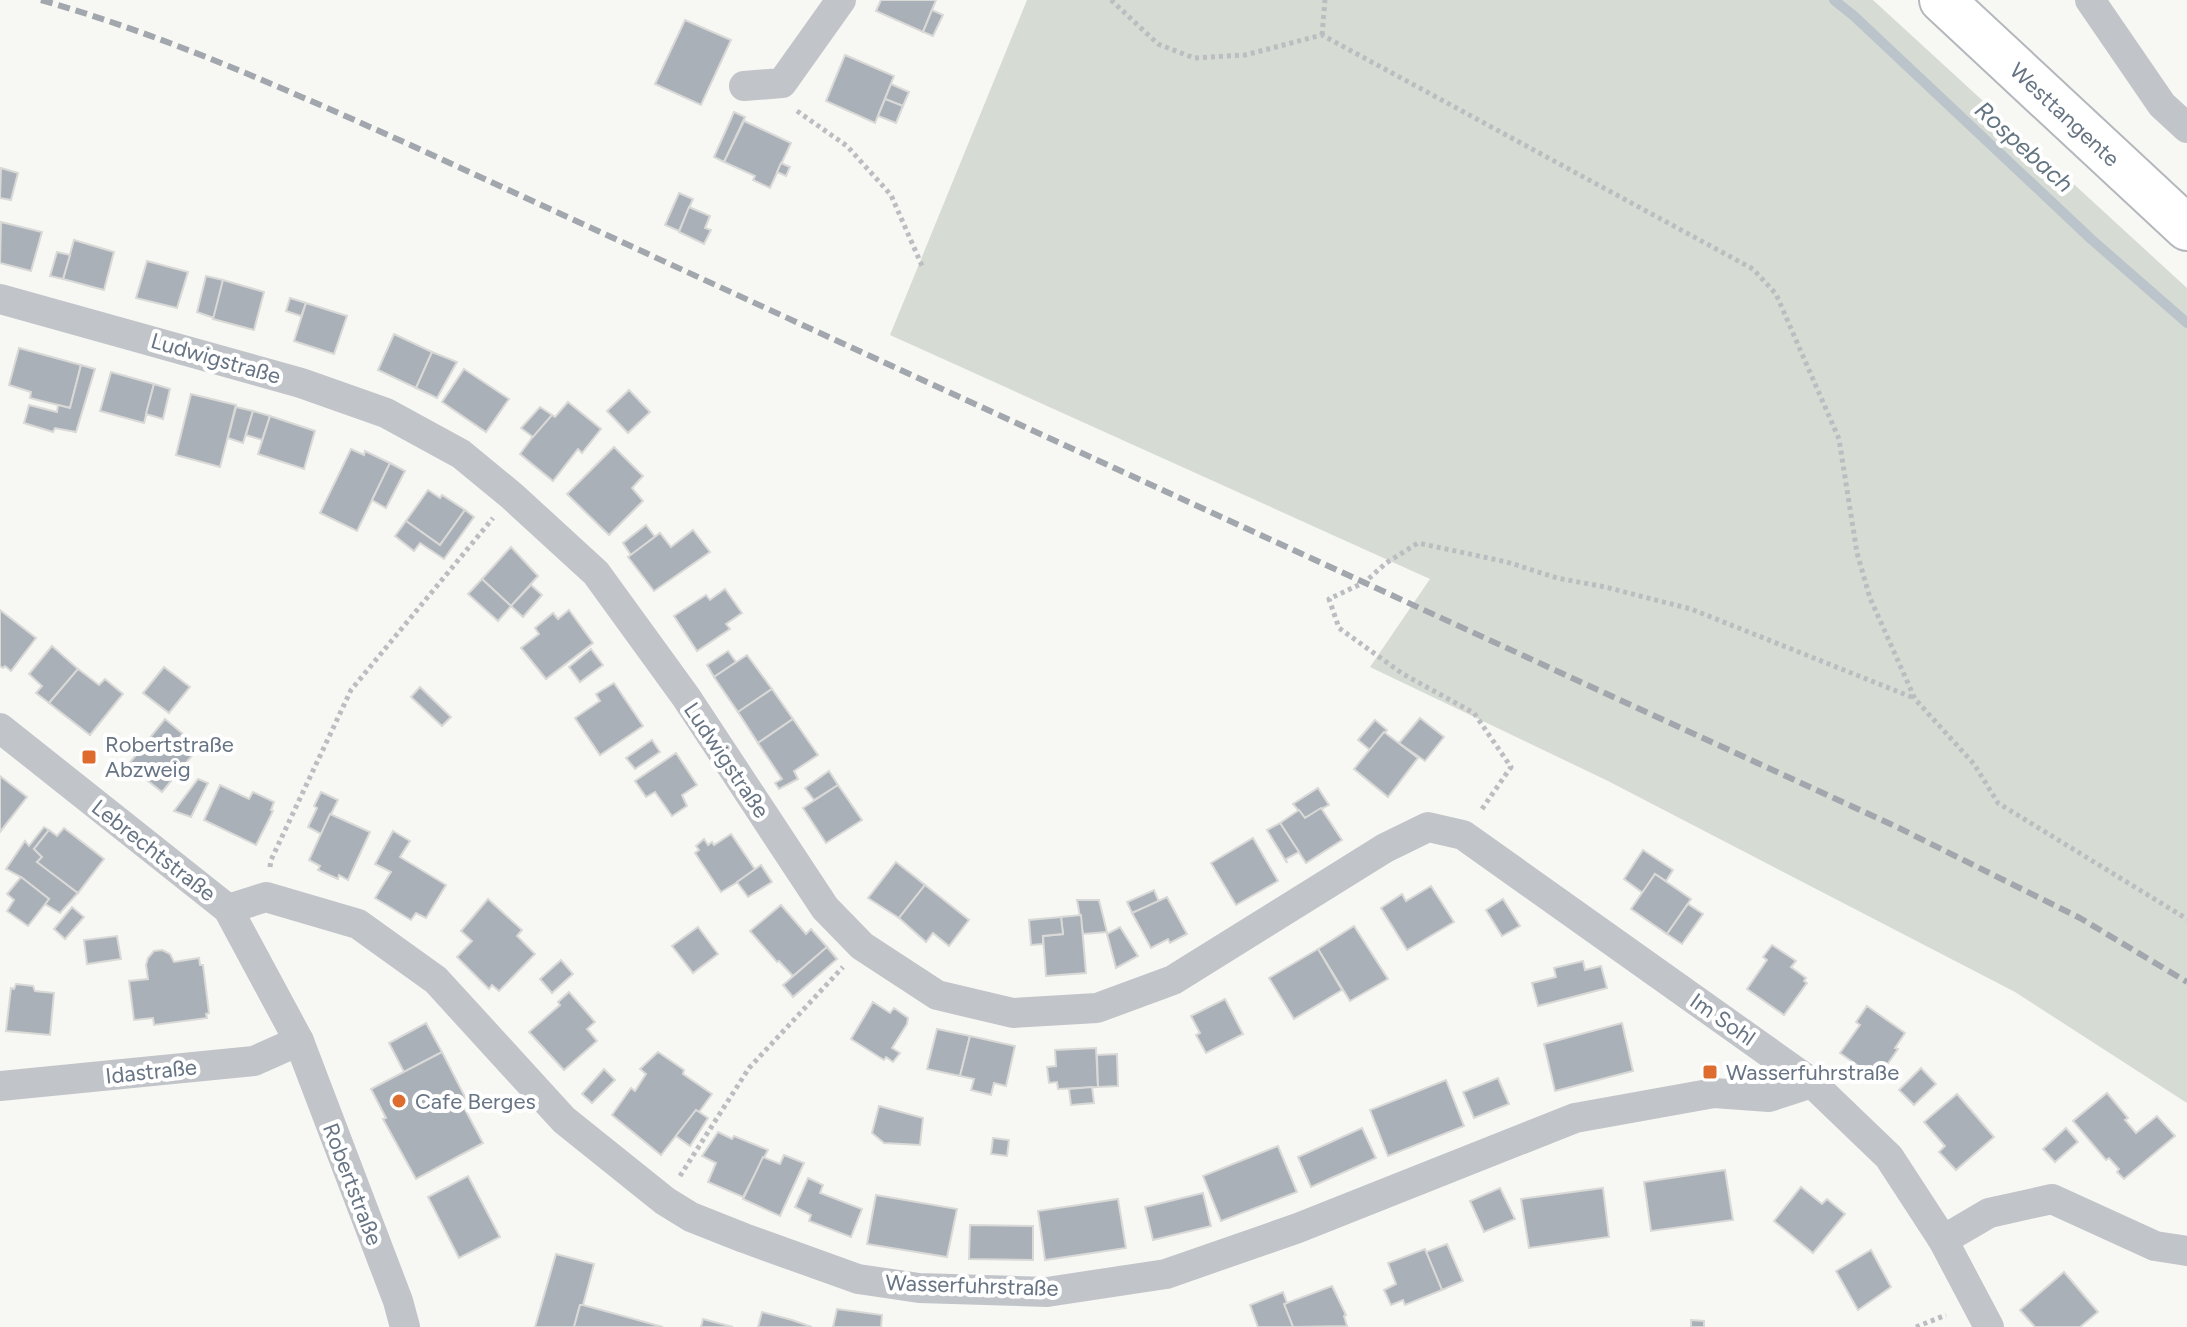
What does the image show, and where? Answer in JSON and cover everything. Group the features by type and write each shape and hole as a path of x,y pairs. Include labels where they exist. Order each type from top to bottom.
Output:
{"main road":[{"name":"Westtangente","path":"1942,0 2187,228"}],"street":[{"path":"744,86 782,83 841,0"},
{"path":"2090,0 2162,105 2187,128"},
{"name":"Ludwigstraße","path":"0,299 301,383 386,413 461,454 596,573 686,697 825,908 862,946 937,995 1013,1013 1097,1008 1173,980 1385,848 1428,827 1463,835"},
{"name":"Lebrechtstraße","path":"0,728 228,909 299,1041"},
{"name":"Im Sohl","path":"1463,835 1812,1083 1889,1157 1943,1240 1989,1327"},
{"path":"228,909 266,897"},
{"name":"Wasserfuhrstraße","path":"266,897 358,924 436,980 564,1120 644,1187 691,1217 858,1279 919,1288 1047,1292 1166,1274 1298,1228 1575,1118 1714,1093 1769,1097 1812,1083"},
{"name":"Idastraße","path":"0,1086 254,1061 299,1041"},
{"name":"Robertstraße","path":"299,1041 398,1301 405,1327"},
{"path":"1943,1240 1989,1213 2052,1199 2155,1246 2187,1251"}],"path":[{"path":"1111,0 1158,44 1194,58 1245,55 1322,35 1753,269 1776,294 1839,439 1857,553 1870,598 1915,699 1974,764 1998,803 2187,919"},
{"path":"1322,35 1325,0"},
{"path":"782,83 790,106 847,146 891,195 923,268"},
{"path":"266,897 271,860 351,690 512,496"},
{"path":"1463,835 1511,767 1474,713 1403,674 1339,628 1329,599 1365,582 1386,563 1418,543 1507,562 1557,578 1691,609 1915,699"},
{"path":"665,1201 749,1068 841,969"}],"shaded area":[{"path":"1027,0 1873,0 2187,288 2187,1103 2015,992 1608,781 1370,667 1430,579 890,335"}],"building":[{"path":"881,0 936,0 923,32 876,11"},
{"path":"932,10 943,15 933,36 923,32"},
{"path":"685,20 731,40 701,105 655,84"},
{"path":"845,55 894,76 875,123 826,101"},
{"path":"891,84 909,92 903,106 885,99"},
{"path":"885,99 903,106 896,123 878,116"},
{"path":"734,112 745,117 724,162 714,157"},
{"path":"744,121 791,143 770,188 753,180 755,176 724,162"},
{"path":"781,163 790,167 786,176 777,172"},
{"path":"1,168 18,173 11,200 0,198"},
{"path":"679,193 693,199 679,231 665,225"},
{"path":"689,207 710,216 705,228 711,230 704,244 679,232"},
{"path":"1,222 42,232 31,271 0,263"},
{"path":"74,240 114,252 104,290 63,279"},
{"path":"57,252 70,255 63,279 50,276"},
{"path":"147,261 188,272 177,308 136,298"},
{"path":"206,276 223,280 214,318 197,312"},
{"path":"223,280 264,292 254,330 213,319"},
{"path":"290,298 306,303 301,316 286,311"},
{"path":"306,303 347,316 334,354 294,341"},
{"path":"394,334 432,352 416,388 378,370"},
{"path":"19,348 81,365 70,408 30,398 31,392 9,385"},
{"path":"432,352 457,362 437,398 416,388"},
{"path":"81,365 95,369 76,432 55,428 53,432 24,423 29,405 57,412 58,405 70,408"},
{"path":"464,369 509,399 486,432 442,402"},
{"path":"111,372 154,384 144,423 100,411"},
{"path":"154,384 170,389 163,419 146,414"},
{"path":"629,390 650,412 628,433 607,411"},
{"path":"191,394 236,405 220,467 176,455"},
{"path":"568,402 601,429 582,453 578,449 553,481 520,454 543,423 552,415 555,417"},
{"path":"236,407 253,411 243,443 228,438"},
{"path":"540,407 552,415 533,437 521,428"},
{"path":"253,411 270,416 262,440 246,435"},
{"path":"270,416 315,431 304,469 258,454"},
{"path":"614,447 643,476 632,488 643,501 609,535 567,494"},
{"path":"351,449 364,455 365,451 390,463 357,531 320,513"},
{"path":"390,463 405,471 386,508 372,500"},
{"path":"428,490 465,510 440,545 406,521"},
{"path":"465,510 474,517 444,559 420,543 414,551 395,536 406,521 440,545"},
{"path":"646,525 655,537 631,555 623,543"},
{"path":"693,530 710,552 654,591 628,557 660,533 671,547"},
{"path":"511,547 538,576 511,606 482,579"},
{"path":"482,579 511,606 498,621 468,594"},
{"path":"531,585 542,595 523,617 511,606"},
{"path":"725,589 742,613 726,624 730,629 697,651 674,616 706,595 710,600"},
{"path":"0,610 36,638 11,671 0,666"},
{"path":"569,610 593,643 546,679 521,648 539,634 535,628 553,613 558,619"},
{"path":"52,646 78,669 49,703 36,693 42,686 29,674"},
{"path":"591,649 603,665 580,682 569,667"},
{"path":"728,651 736,662 714,677 707,665"},
{"path":"747,655 772,689 738,712 714,677"},
{"path":"164,667 190,687 169,713 143,693"},
{"path":"78,669 99,685 105,679 123,694 90,735 49,703"},
{"path":"614,683 643,726 600,755 575,718 600,701 596,694"},
{"path":"420,687 451,717 442,726 411,697"},
{"path":"772,689 793,719 758,743 738,712"},
{"path":"1420,718 1444,737 1425,761 1399,743"},
{"path":"165,719 183,734 178,739 195,752 162,792 128,765"},
{"path":"793,719 818,755 794,771 798,779 779,789 775,783 782,779 758,743"},
{"path":"1375,720 1387,730 1370,750 1358,740"},
{"path":"1384,732 1418,758 1388,797 1354,769"},
{"path":"652,740 660,752 635,769 626,758"},
{"path":"676,753 697,785 682,795 687,806 672,816 655,792 646,797 635,781"},
{"path":"829,771 838,785 814,800 805,788"},
{"path":"0,776 27,797 0,832"},
{"path":"198,779 208,783 191,817 174,811"},
{"path":"220,785 249,799 253,792 274,802 273,811 256,845 204,820"},
{"path":"838,785 862,820 826,843 803,808"},
{"path":"1318,788 1329,805 1305,818 1293,804"},
{"path":"321,792 338,800 321,834 308,827"},
{"path":"1321,808 1342,840 1306,863 1280,823 1299,810 1305,818"},
{"path":"330,814 370,832 348,880 318,870 320,866 309,860"},
{"path":"1280,823 1299,852 1286,859 1287,863 1267,830"},
{"path":"44,827 49,830 34,849 42,857 37,862 78,893 60,913 45,904 49,899 6,869 25,841 29,846"},
{"path":"64,828 104,859 78,893 37,862 42,857 34,849 49,830 57,836"},
{"path":"393,831 410,841 400,857 446,885 426,918 416,913 411,920 375,898 391,872 375,864"},
{"path":"731,834 756,871 721,892 695,853 699,850 696,846 704,839 708,845 712,842 714,845"},
{"path":"1253,838 1278,881 1236,905 1211,863"},
{"path":"1643,850 1673,870 1666,881 1655,874 1643,893 1624,879"},
{"path":"896,862 925,885 899,918 868,898"},
{"path":"761,865 772,882 748,897 737,882"},
{"path":"1655,874 1691,899 1667,934 1631,909"},
{"path":"21,877 49,899 28,926 7,911 14,900 7,894"},
{"path":"925,885 969,920 949,946 933,933 926,942 899,918"},
{"path":"1431,886 1454,922 1407,950 1381,908 1402,894 1406,901"},
{"path":"1154,890 1159,902 1132,913 1127,902"},
{"path":"1167,897 1187,934 1151,948 1132,913"},
{"path":"488,899 522,930 517,936 535,954 499,991 492,985 489,989 457,957 472,941 461,931"},
{"path":"1503,899 1520,926 1502,936 1486,910"},
{"path":"1077,900 1099,900 1107,932 1083,934"},
{"path":"1688,904 1703,914 1682,944 1667,934"},
{"path":"781,905 806,934 811,929 827,947 793,976 750,931"},
{"path":"72,907 84,917 65,939 54,929"},
{"path":"1081,915 1086,973 1046,976 1043,936 1063,934 1061,917"},
{"path":"1061,917 1063,934 1043,936 1043,944 1031,945 1029,920"},
{"path":"1354,926 1388,979 1350,1001 1318,949"},
{"path":"698,927 718,954 693,973 672,946"},
{"path":"1120,927 1138,956 1116,968 1107,934"},
{"path":"117,936 121,959 87,964 84,940"},
{"path":"1772,945 1796,961 1791,967 1806,978 1804,981 1807,983 1784,1015 1747,989 1767,960 1763,957"},
{"path":"827,947 837,959 793,997 783,985"},
{"path":"1318,949 1342,990 1294,1019 1269,978"},
{"path":"162,950 170,954 174,962 199,958 200,965 203,965 207,1018 154,1025 153,1018 134,1020 129,981 148,979 148,958 154,951"},
{"path":"561,960 573,974 552,993 540,979"},
{"path":"1583,961 1585,970 1601,966 1607,988 1538,1006 1532,983 1556,977 1554,968"},
{"path":"16,984 33,986 35,991 54,993 50,1035 6,1031 11,988 14,989"},
{"path":"569,992 595,1022 587,1029 597,1041 564,1070 529,1032 560,1005 558,1002"},
{"path":"1225,999 1243,1034 1206,1053 1196,1035 1200,1033 1191,1016"},
{"path":"873,1002 890,1013 894,1008 908,1018 892,1048 900,1053 893,1062 886,1057 884,1060 851,1039"},
{"path":"1867,1006 1905,1033 1877,1079 1840,1053 1860,1025 1856,1022"},
{"path":"426,1023 442,1052 404,1072 389,1043"},
{"path":"1622,1023 1633,1071 1555,1091 1544,1044"},
{"path":"937,1029 970,1036 960,1076 927,1069"},
{"path":"970,1036 1015,1046 1006,1086 994,1083 991,1095 971,1090 974,1079 960,1076"},
{"path":"1096,1048 1098,1087 1058,1089 1057,1082 1049,1083 1047,1067 1056,1066 1055,1050"},
{"path":"442,1052 466,1099 461,1102 483,1143 416,1179 383,1119 386,1118 371,1089"},
{"path":"658,1052 712,1094 661,1155 612,1115 631,1088 635,1091 646,1074 640,1069"},
{"path":"1117,1054 1118,1086 1098,1087 1097,1055"},
{"path":"1921,1068 1936,1084 1914,1105 1899,1090"},
{"path":"604,1069 615,1080 592,1103 582,1094"},
{"path":"1498,1078 1509,1104 1474,1118 1463,1092"},
{"path":"1446,1080 1464,1126 1388,1156 1370,1110"},
{"path":"1092,1087 1094,1103 1071,1105 1069,1089"},
{"path":"2107,1093 2136,1133 2157,1116 2175,1136 2124,1179 2117,1172 2119,1169 2109,1158 2106,1160 2073,1121"},
{"path":"1957,1094 1994,1137 1956,1170 1939,1152 1945,1146 1924,1122"},
{"path":"879,1106 923,1118 920,1145 884,1143 872,1133"},
{"path":"696,1110 708,1118 690,1146 676,1136"},
{"path":"1362,1128 1376,1158 1311,1187 1298,1157"},
{"path":"2066,1128 2078,1142 2055,1162 2043,1149"},
{"path":"718,1132 768,1150 743,1197 708,1182 716,1163 702,1156"},
{"path":"993,1138 1009,1140 1007,1156 991,1154"},
{"path":"1278,1146 1297,1192 1221,1221 1203,1176"},
{"path":"784,1155 804,1163 780,1216 743,1199 763,1157 780,1164"},
{"path":"1725,1170 1733,1220 1651,1231 1644,1182"},
{"path":"468,1176 500,1237 459,1258 428,1197"},
{"path":"808,1178 823,1185 820,1193 862,1209 851,1237 809,1221 811,1215 795,1207"},
{"path":"1801,1187 1822,1204 1827,1199 1845,1214 1813,1253 1774,1221"},
{"path":"1500,1188 1515,1219 1484,1232 1470,1201"},
{"path":"1603,1188 1609,1237 1529,1248 1521,1199"},
{"path":"1203,1193 1211,1226 1153,1240 1145,1207"},
{"path":"876,1195 957,1209 947,1257 867,1244"},
{"path":"1118,1199 1126,1248 1045,1260 1038,1211"},
{"path":"970,1225 1033,1226 1033,1260 969,1259"},
{"path":"1447,1244 1463,1281 1442,1290 1426,1252"},
{"path":"1425,1249 1442,1290 1405,1305 1403,1300 1391,1305 1384,1290 1396,1284 1388,1263"},
{"path":"1871,1250 1891,1287 1858,1310 1836,1271"},
{"path":"556,1254 594,1264 583,1305 580,1305 574,1327 535,1327"},
{"path":"2064,1272 2098,1312 2080,1327 2035,1327 2020,1310"},
{"path":"1332,1286 1346,1315 1347,1326 1293,1327 1284,1304"},
{"path":"1283,1292 1293,1327 1258,1327 1250,1305"},
{"path":"580,1305 583,1305 663,1327 574,1327"},
{"path":"837,1309 882,1315 881,1327 833,1327"},
{"path":"762,1312 792,1320 812,1327 758,1327"},
{"path":"703,1319 733,1327 701,1327"},
{"path":"1691,1320 1704,1321 1704,1327 1691,1327"}],"waterway":[{"name":"Rospebach","path":"1834,0 2091,239 2187,323"}],"railway":[{"path":"41,0 180,47 406,143 1897,827 2080,918 2187,982"}],"place":[{"name":"Robertstraße Abzweig","path":"89,757"},
{"name":"Wasserfuhrstraße","path":"1710,1072"},
{"name":"Cafe Berges","path":"399,1101"}]}
